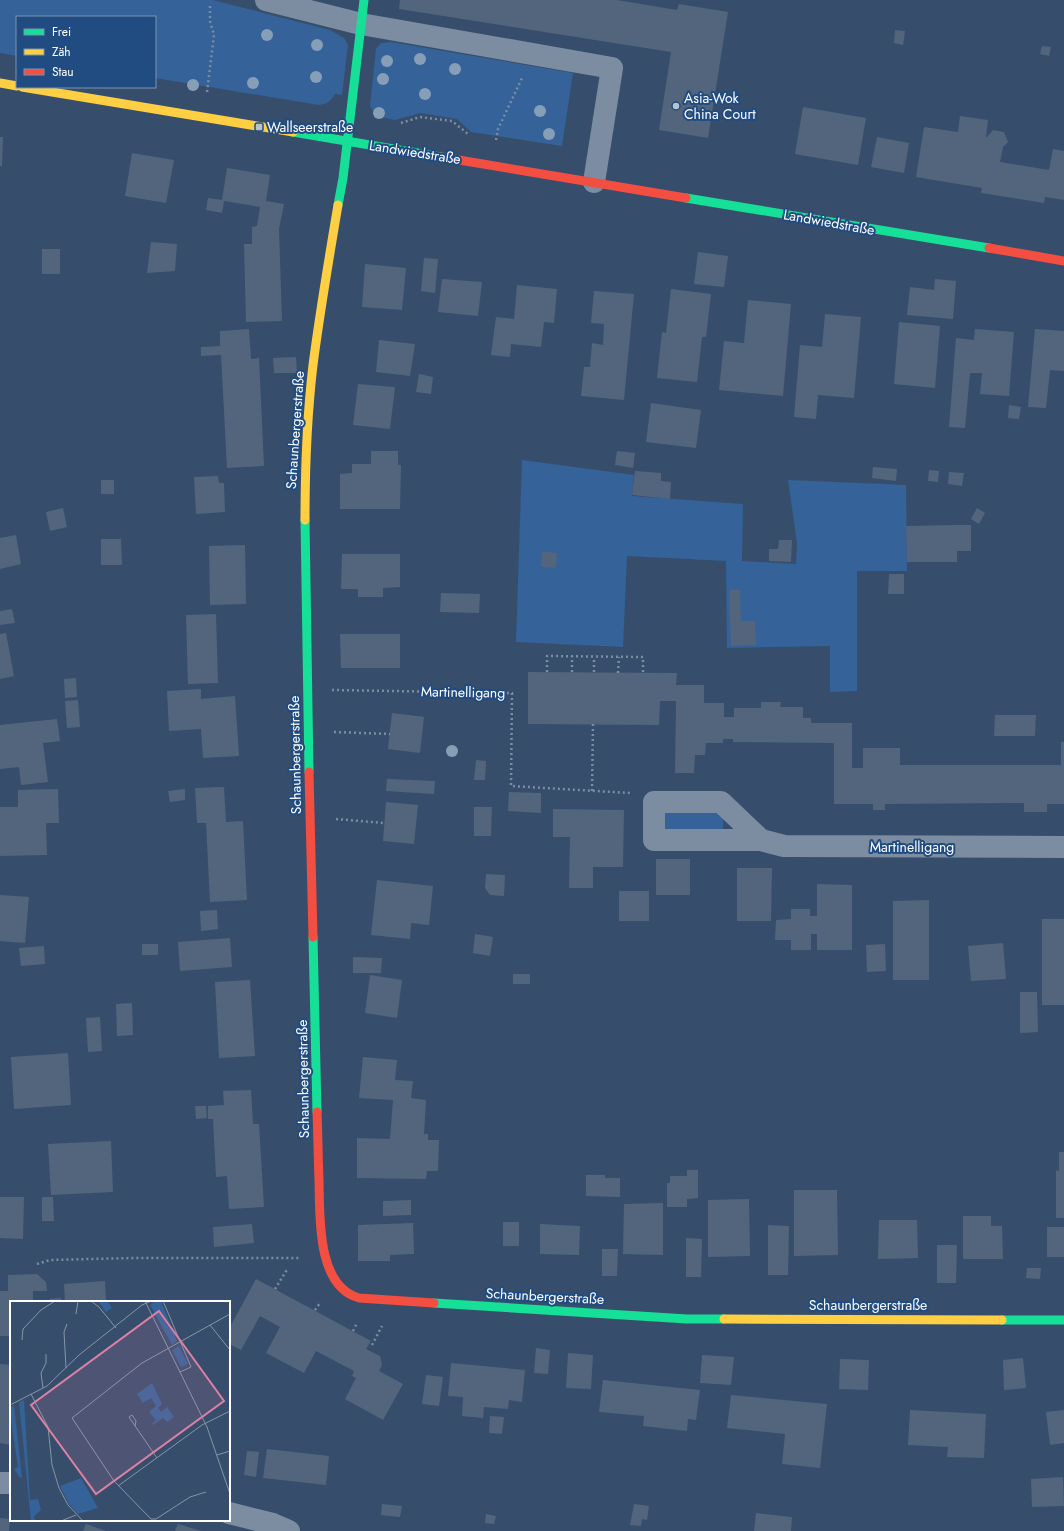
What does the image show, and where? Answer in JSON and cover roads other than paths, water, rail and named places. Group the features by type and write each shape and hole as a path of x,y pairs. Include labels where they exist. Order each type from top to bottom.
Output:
{"street":[{"path":"266,0 361,24 612,68 594,182"},
{"path":"348,141 364,0"},
{"path":"0,83 16,86"},
{"name":"Landwiedstraße","path":"28,88 1064,261"},
{"name":"Schaunbergerstraße","path":"348,141 319,321 308,424 305,503 307,690 320,1220 322,1244 334,1278 342,1288 351,1295 365,1300 687,1319 1064,1320"},
{"name":"Martinelligang","path":"761,840 721,802 654,802 654,840 761,840 784,846 1064,847"},
{"path":"0,1483 10,1484"},
{"path":"230,1512 273,1524 289,1531"}],"place":[{"name":"Asia-Wok China Court","path":"676,106"},
{"name":"Wallseerstraße","path":"259,127"}]}
